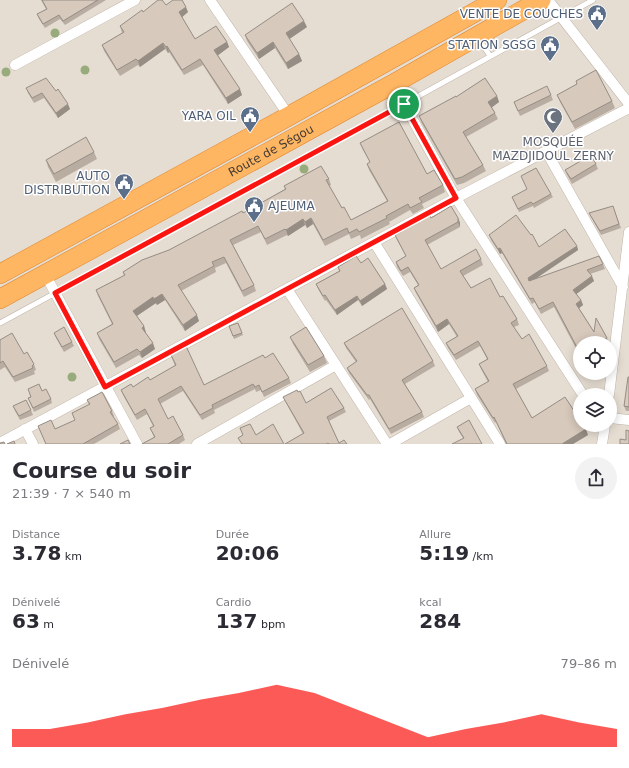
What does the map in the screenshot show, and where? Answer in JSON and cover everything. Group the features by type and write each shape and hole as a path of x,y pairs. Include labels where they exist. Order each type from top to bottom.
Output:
{"highway":[{"name":"Route de Ségou","path":"0,274 497,0"},
{"name":"Route de Ségou","path":"0,298 393,84 541,0"}],"street":[{"path":"15,65 135,0"},
{"path":"210,0 289,116"},
{"path":"548,0 629,104"},
{"path":"393,84 456,198 578,388"},
{"path":"0,443 456,198 629,108"},
{"path":"546,151 623,287"},
{"path":"610,388 625,306 623,287 629,232"},
{"path":"374,242 500,444"},
{"path":"45,274 137,444"},
{"path":"287,289 388,444 471,398"},
{"path":"197,444 336,365"},
{"path":"617,419 629,420"},
{"path":"25,429 33,444"},
{"path":"602,444 604,432"}],"lane":[{"path":"0,323 593,0"},
{"path":"477,36 490,56"}],"shaded area":[{"path":"0,0 629,0 629,444 0,444"}],"building":[{"path":"42,0 98,0 63,21 59,15 43,24 37,14 47,9"},
{"path":"158,0 162,0 166,5 173,0 182,0 186,7 179,12 195,39 216,26 227,42 214,50 240,89 226,98 200,59 182,70 167,46 166,47 163,43 138,61 136,59 117,70 102,45 124,32 120,26 142,10 143,12"},
{"path":"292,3 304,21 286,33 299,54 286,63 273,42 257,53 245,35"},
{"path":"596,70 612,101 572,122 557,95 577,84 576,81"},
{"path":"46,78 56,91 58,89 68,104 56,113 42,93 32,98 26,88"},
{"path":"485,78 497,96 488,102 495,113 463,132 483,165 462,177 455,179 419,116 456,97"},
{"path":"547,86 551,95 518,111 514,102"},
{"path":"399,122 427,174 434,170 443,185 419,198 422,202 410,208 408,204 386,216 387,218 359,232 357,229 349,233 347,228 323,240 311,218 305,222 303,219 286,230 285,229 265,239 258,226 230,240 254,285 242,291 224,257 212,262 214,266 178,285 197,315 183,325 162,294 154,299 153,297 133,311 144,326 142,328 153,343 140,352 137,349 114,362 97,333 113,324 96,290 125,275 123,272 142,260 169,250 242,211 243,213 286,189 284,186 321,166 329,179 326,180 342,208 344,207 351,220 388,201 367,164 370,162 360,143"},
{"path":"86,137 94,152 54,174 46,160"},
{"path":"591,155 596,164 571,179 565,170"},
{"path":"536,168 551,194 533,204 531,202 518,209 512,197 527,189 521,176"},
{"path":"451,206 458,218 458,222 425,240 441,269 476,249 481,259 460,271 471,288 490,278 500,297 503,296 517,319 511,323 522,339 529,334 547,366 513,384 532,418 565,397 573,409 573,432 581,432 562,444 507,444 494,417 493,418 475,389 489,381 479,364 488,359 478,341 454,355 446,343 458,336 447,319 436,326 414,288 419,285 408,267 401,271 396,262 406,256 395,235 418,222 417,220 429,214 431,218"},
{"path":"613,206 619,224 600,231 589,213"},
{"path":"516,215 531,235 532,234 539,247 565,229 577,246 528,278 529,281 599,256 603,264 587,270 592,276 573,290 581,300 576,304 594,332 596,318 606,336 573,336 573,340 553,302 539,309 533,298 530,299 500,248 498,249 489,235"},
{"path":"356,256 361,263 368,258 385,284 360,301 357,296 335,310 325,295 323,296 316,284 340,271 338,267"},
{"path":"402,308 433,361 402,380 422,412 389,429 369,395 367,395 347,368 357,361 344,343"},
{"path":"238,323 242,333 233,336 229,326"},
{"path":"64,327 72,342 62,347 54,333"},
{"path":"306,327 324,356 308,365 290,337"},
{"path":"12,333 24,354 27,352 34,364 32,366 33,368 13,377 3,361 0,363 0,340"},
{"path":"186,346 204,385 263,355 265,358 273,353 289,378 262,392 259,385 255,387 253,384 212,405 213,408 200,415 181,386 158,399 168,419 173,416 183,435 168,444 142,444 155,437 150,428 154,426 145,409 135,415 121,390 131,384 133,387 148,377 150,380 176,365 170,353"},
{"path":"629,377 629,407 624,406"},
{"path":"39,384 42,391 46,389 51,399 33,408 28,398 31,397 28,389"},
{"path":"331,388 344,408 327,417 339,443 344,440 347,444 285,444 304,433 283,397 297,390 298,392 300,391 306,403"},
{"path":"102,392 112,411 110,412 118,424 83,444 46,444 38,426 51,420 55,429 75,420 72,413 90,404 87,400"},
{"path":"26,400 31,410 19,416 13,406"},
{"path":"469,420 482,444 452,444 464,438 457,427"},
{"path":"250,424 256,435 273,424 284,444 242,444 238,438 243,435 240,428"},
{"path":"626,430 629,431 629,444 620,444 620,439 626,440"},
{"path":"128,440 130,444 120,444"},
{"path":"14,441 15,444 7,444"}],"place":[{"name":"VENTE DE COUCHES","path":"597,31"},
{"name":"STATION SGSG","path":"550,62"},
{"name":"YARA OIL","path":"250,133"},
{"name":"MOSQUÉE MAZDJIDOUL ZERNY","path":"553,134"},
{"name":"AUTO DISTRIBUTION","path":"124,200"},
{"name":"AJEUMA","path":"254,223"}],"route":[{"path":"404,104 456,198 105,387 55,293 404,104"}]}
